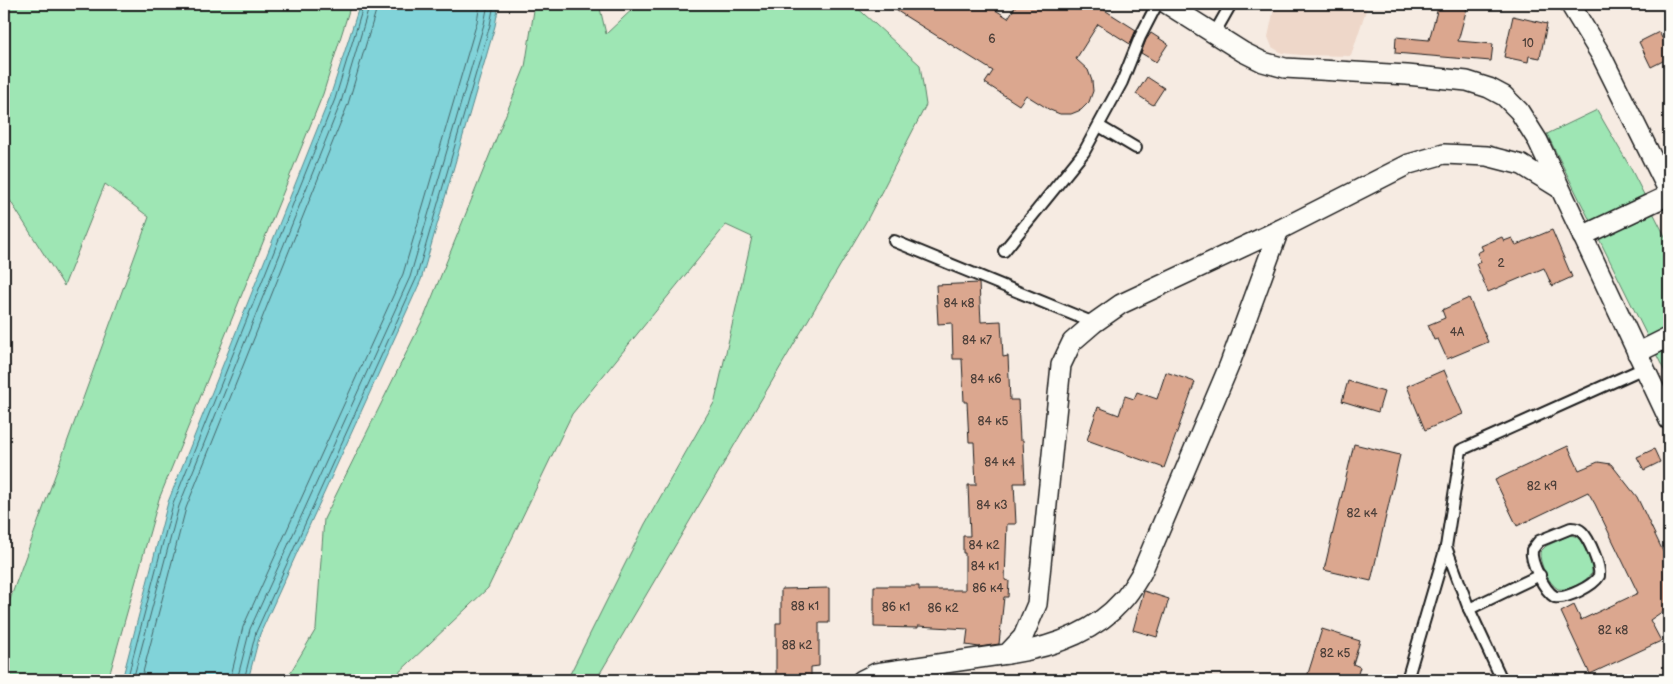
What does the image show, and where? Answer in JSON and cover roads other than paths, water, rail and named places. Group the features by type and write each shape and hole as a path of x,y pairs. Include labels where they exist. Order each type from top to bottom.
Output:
{"street":[{"path":"1167,4 1243,52 1263,62 1285,68 1407,75 1467,81 1489,88 1504,96 1519,111 1538,141 1669,420"},
{"path":"1570,4 1665,169 1669,194 1582,236"},
{"path":"1007,654 1023,637 1037,604 1061,365 1072,342 1094,323 1121,304 1279,230 1409,164 1444,154 1487,156 1522,165 1559,188"},
{"path":"862,680 876,673 1036,650 1066,640 1095,625 1122,602 1142,572 1229,366 1279,230"},
{"path":"1641,360 1669,337"}],"lane":[{"path":"1004,251 1084,152 1122,82 1140,37 1157,4"},
{"path":"1214,34 1231,4"},
{"path":"1099,126 1136,148"},
{"path":"894,241 1094,323"},
{"path":"1407,680 1446,547 1461,450 1641,360"},
{"path":"1571,528 1577,528 1585,536 1600,570 1596,581 1592,584 1560,598 1550,594 1540,575 1531,555 1535,545 1539,541 1571,528"},
{"path":"1446,547 1469,609 1502,680"},
{"path":"1469,609 1540,575"}],"water":[{"path":"360,4 499,4 495,26 421,280 260,634 248,680 122,680 168,502 330,97"}]}
